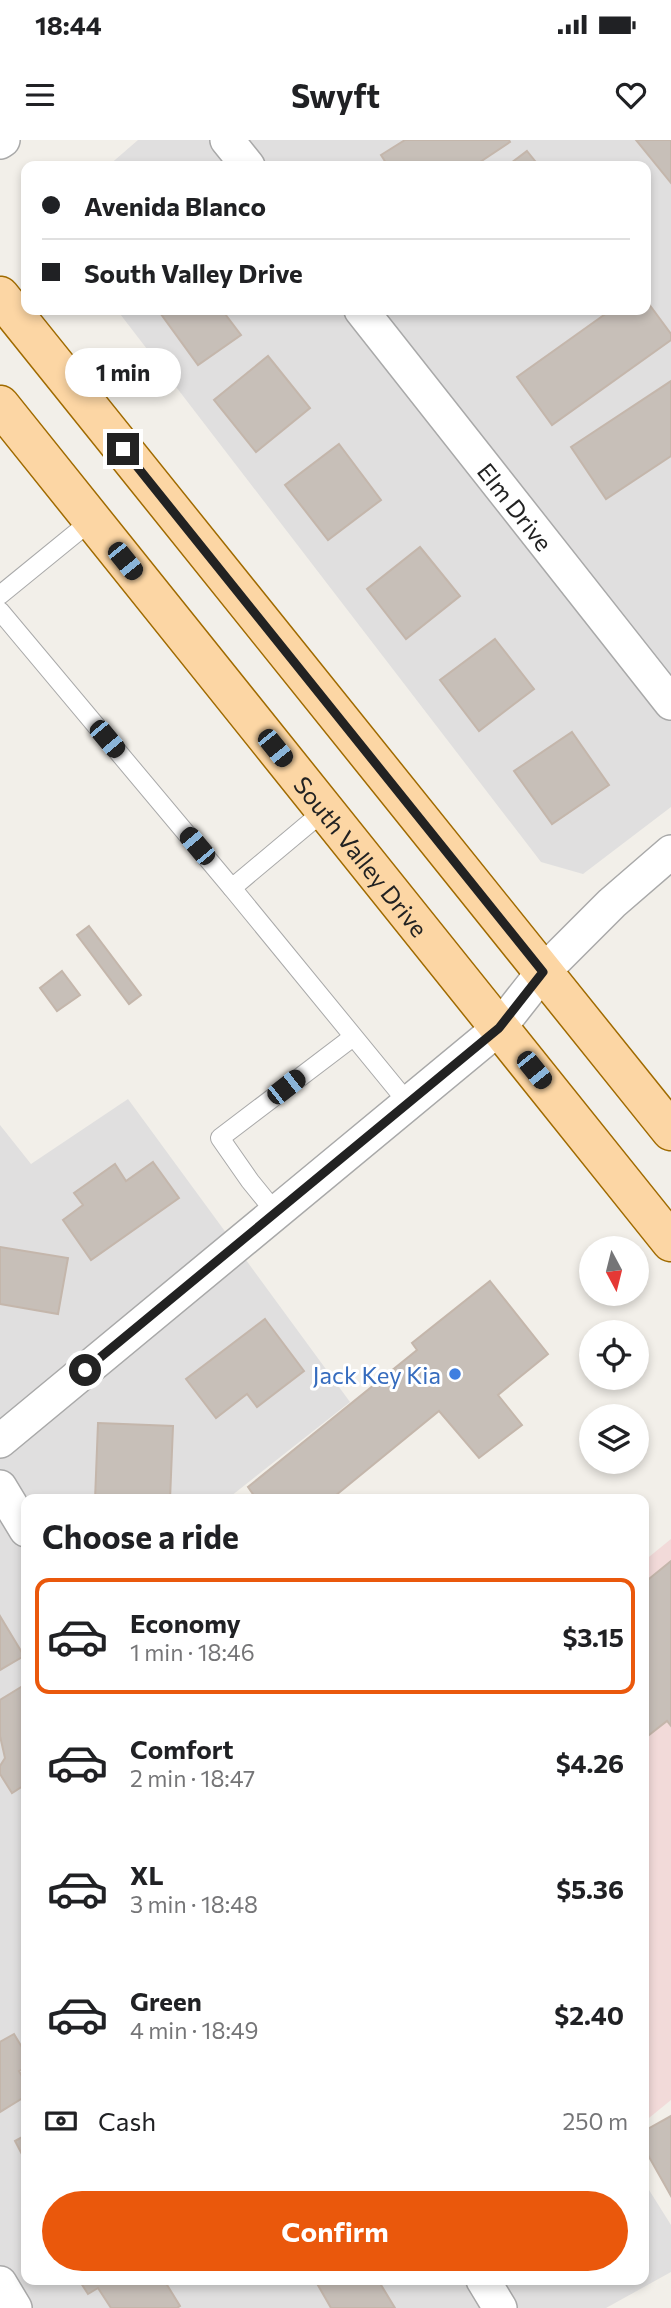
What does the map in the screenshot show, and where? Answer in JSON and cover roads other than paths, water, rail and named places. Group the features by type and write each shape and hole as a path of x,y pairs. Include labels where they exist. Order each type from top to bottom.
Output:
{"main road":[{"path":"0,296 671,1131"},
{"name":"South Valley Drive","path":"0,405 671,1242"}],"street":[{"path":"227,140 244,161"},
{"name":"Elm Drive","path":"365,315 671,703"},
{"path":"0,1441 499,1028 543,972 612,903 671,852"},
{"path":"0,1487 21,1522"},
{"path":"0,2283 15,2308"},
{"path":"486,2285 500,2308"}],"lane":[{"path":"0,595 92,520"},
{"path":"0,611 408,1103"},
{"path":"232,888 325,810"},
{"path":"276,1213 220,1138 353,1037"}],"place":[{"name":"Jack Key Kia","path":"455,1374"}]}
